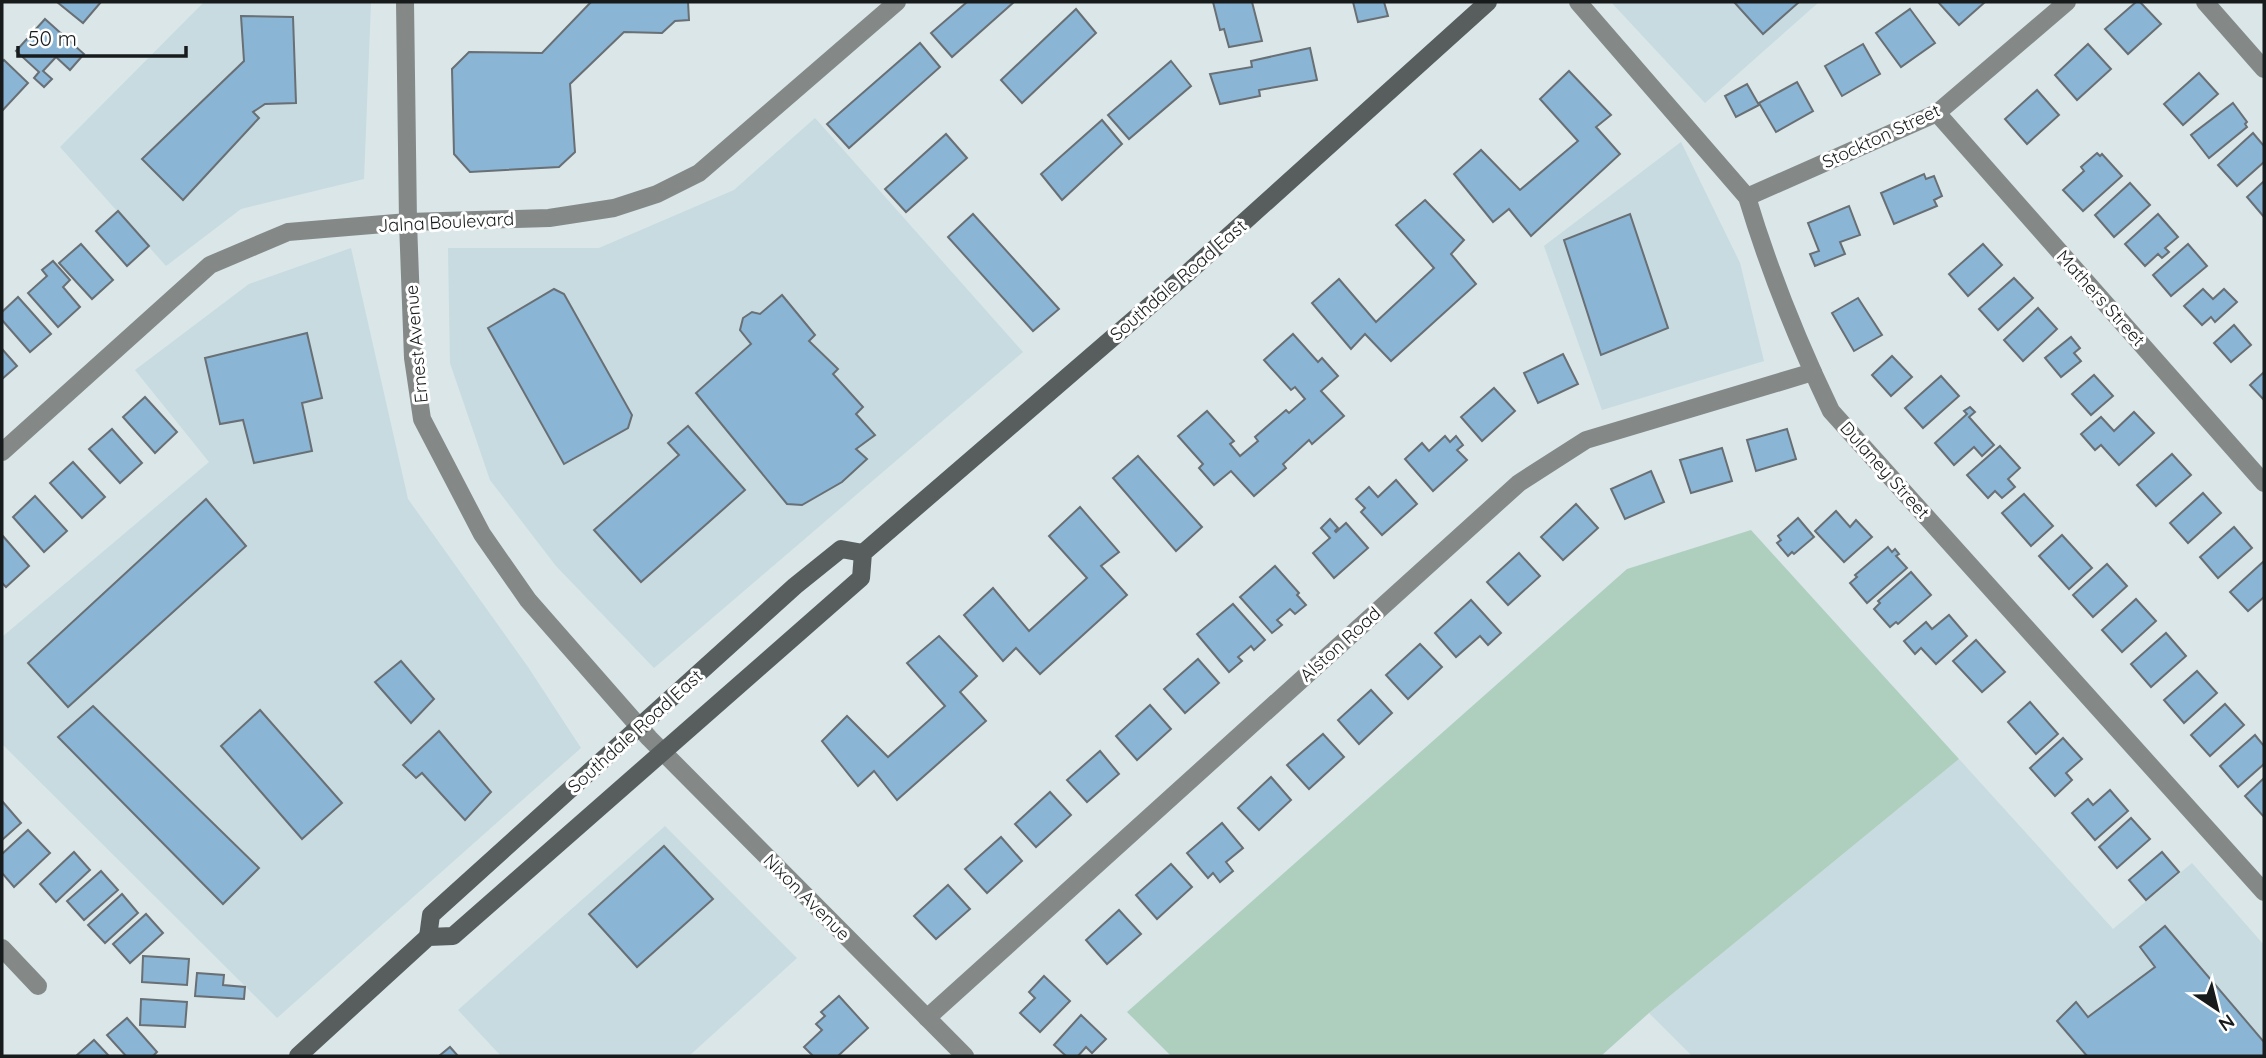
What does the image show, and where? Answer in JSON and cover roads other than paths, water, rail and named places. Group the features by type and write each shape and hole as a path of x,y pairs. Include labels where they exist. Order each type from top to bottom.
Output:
{"main road":[{"name":"Southdale Road East","path":"428,937 453,936 861,578 863,553 1183,276 1488,2"},
{"name":"Southdale Road East","path":"298,1056 428,937 431,915 644,732 785,596 841,549 863,553"}],"street":[{"name":"Ernest Avenue","path":"405,2 413,358 422,419 482,534 528,600 644,732"},
{"name":"Jalna Boulevard","path":"2,452 210,265 288,232 408,222 549,218 614,208 657,194 699,173 897,2"},
{"name":"Dulaney Street","path":"1578,2 1747,197 1756,228 1813,372 1832,411 2264,892"},
{"name":"Stockton Street","path":"1747,197 1937,113 2067,2"},
{"path":"2204,2 2264,69"},
{"name":"Mathers Street","path":"1937,113 2264,483"},
{"name":"Alston Road","path":"927,1018 1519,483 1586,440 1813,372"},
{"name":"Nixon Avenue","path":"644,732 965,1056"},
{"path":"2,948 38,986"}]}
